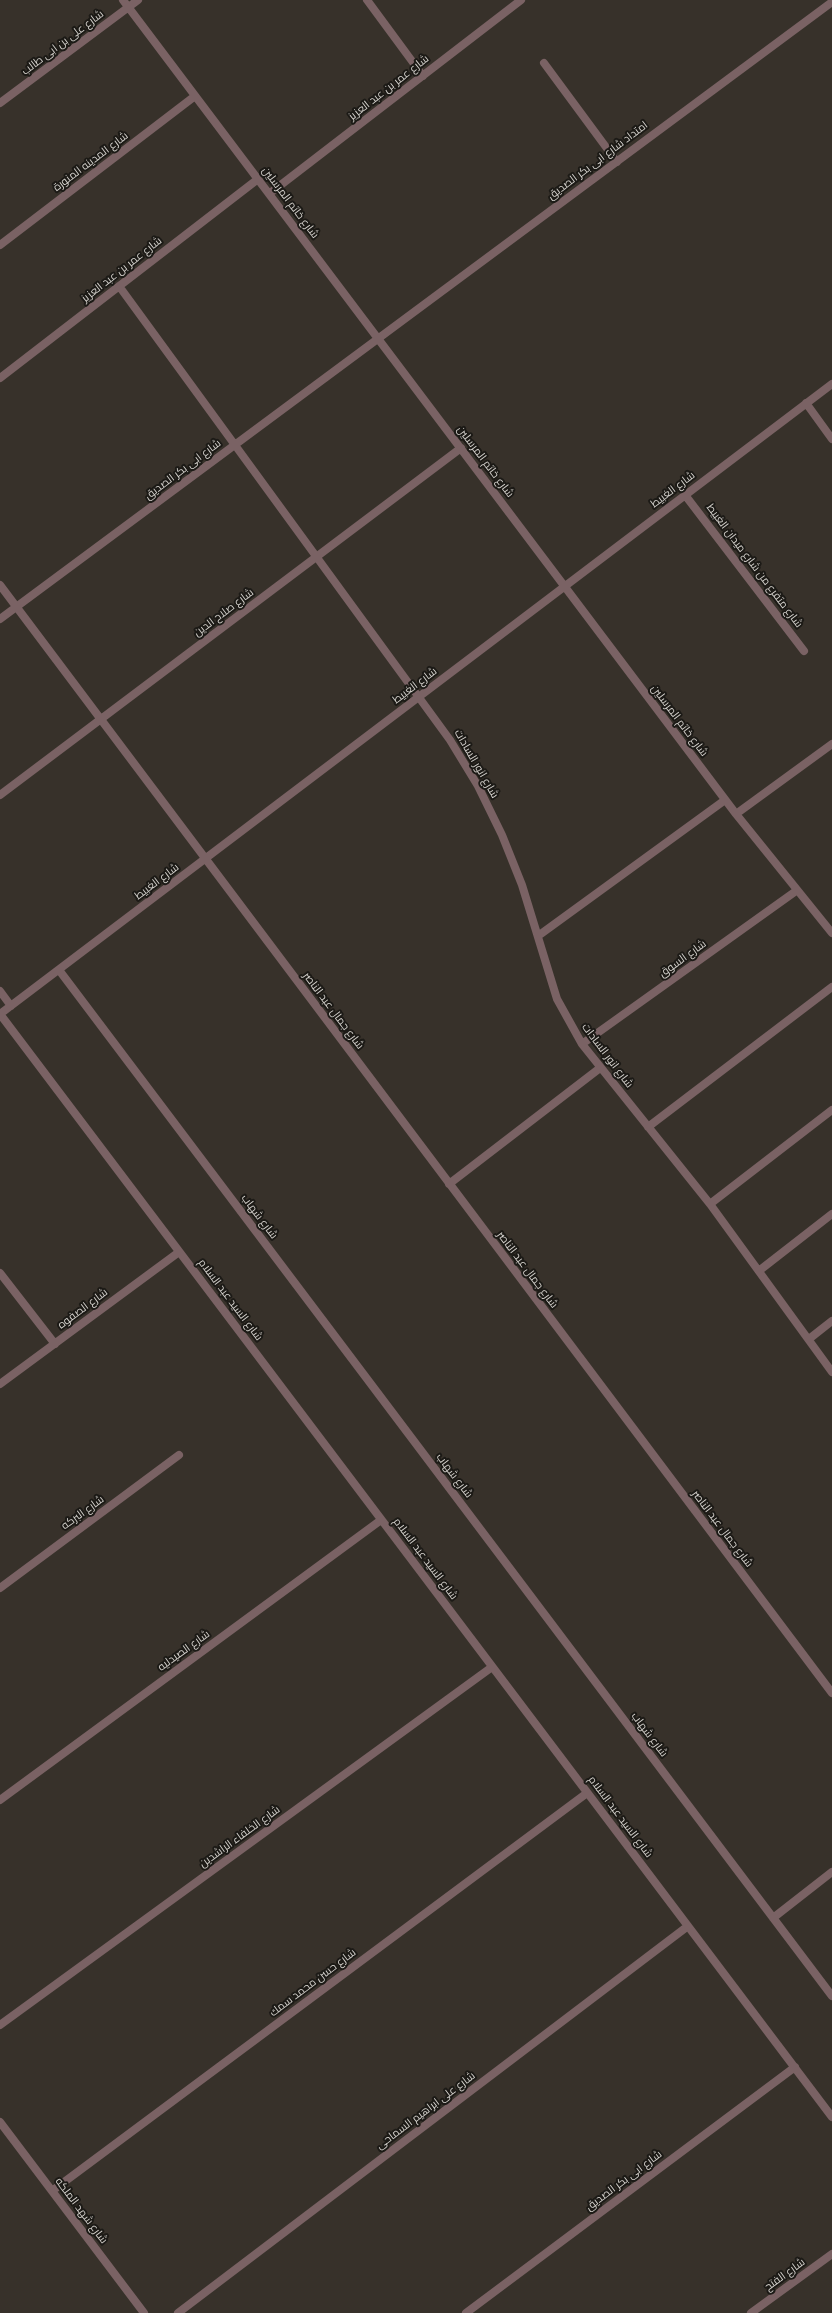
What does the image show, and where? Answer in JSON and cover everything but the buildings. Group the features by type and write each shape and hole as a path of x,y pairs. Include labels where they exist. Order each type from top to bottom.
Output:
{"street":[{"name":"شارع خاتم المرسلين","path":"123,0 725,800 796,891 832,933"},
{"name":"شارع على بن ابى طالب","path":"0,103 138,0"},
{"path":"367,0 423,76"},
{"name":"شارع عمر بن عبد العزيز","path":"269,194 521,0"},
{"name":"امتداد شارع ابى بكر الصديق","path":"378,338 832,2"},
{"path":"544,64 617,162"},
{"name":"شارع المدينه المنورة","path":"0,245 195,96"},
{"name":"شارع عمر بن عبد العزيز","path":"0,378 258,179"},
{"name":"شارع انور السادات","path":"119,286 318,556 420,696 450,740 478,786 502,835 522,885 557,999 582,1044 710,1204 760,1270 832,1372"},
{"name":"شارع ابى بكر الصديق","path":"0,619 378,338"},
{"name":"شارع الغبيط","path":"0,1014 832,384"},
{"path":"806,403 832,440"},
{"name":"شارع صلاح الدين","path":"0,795 461,448"},
{"name":"شارع متفرع من شارع ميدان الغبيط","path":"686,495 804,651"},
{"name":"شارع جمال عبد الناصر","path":"0,585 832,1693"},
{"path":"736,814 832,744"},
{"path":"538,936 725,800"},
{"name":"شارع السوق","path":"582,1044 796,891"},
{"name":"شارع شهاب","path":"59,970 832,1996"},
{"path":"648,1127 832,987"},
{"path":"0,991 11,1006"},
{"name":"شارع السيد عبد السلام","path":"0,1014 832,2117"},
{"path":"449,1184 600,1068"},
{"path":"710,1204 832,1110"},
{"path":"760,1270 832,1214"},
{"name":"شارع الصفوه","path":"0,1384 179,1252"},
{"path":"0,1273 55,1344"},
{"path":"809,1339 832,1322"},
{"name":"شارع البركه","path":"0,1588 179,1455"},
{"name":"شارع الصيدليه","path":"0,1800 381,1520"},
{"name":"شارع الخلفاء الراشدين","path":"0,2025 492,1667"},
{"name":"شارع حسن محمد سمك","path":"52,2191 587,1792"},
{"path":"773,1918 832,1872"},
{"name":"شارع على ابراهيم السماحى","path":"178,2313 688,1926"},
{"name":"شارع ابى بكر الصديق","path":"466,2313 795,2068"},
{"name":"شارع شهد الملكه","path":"0,2122 144,2313"},
{"name":"شارع الفتح","path":"751,2313 832,2254"}]}
